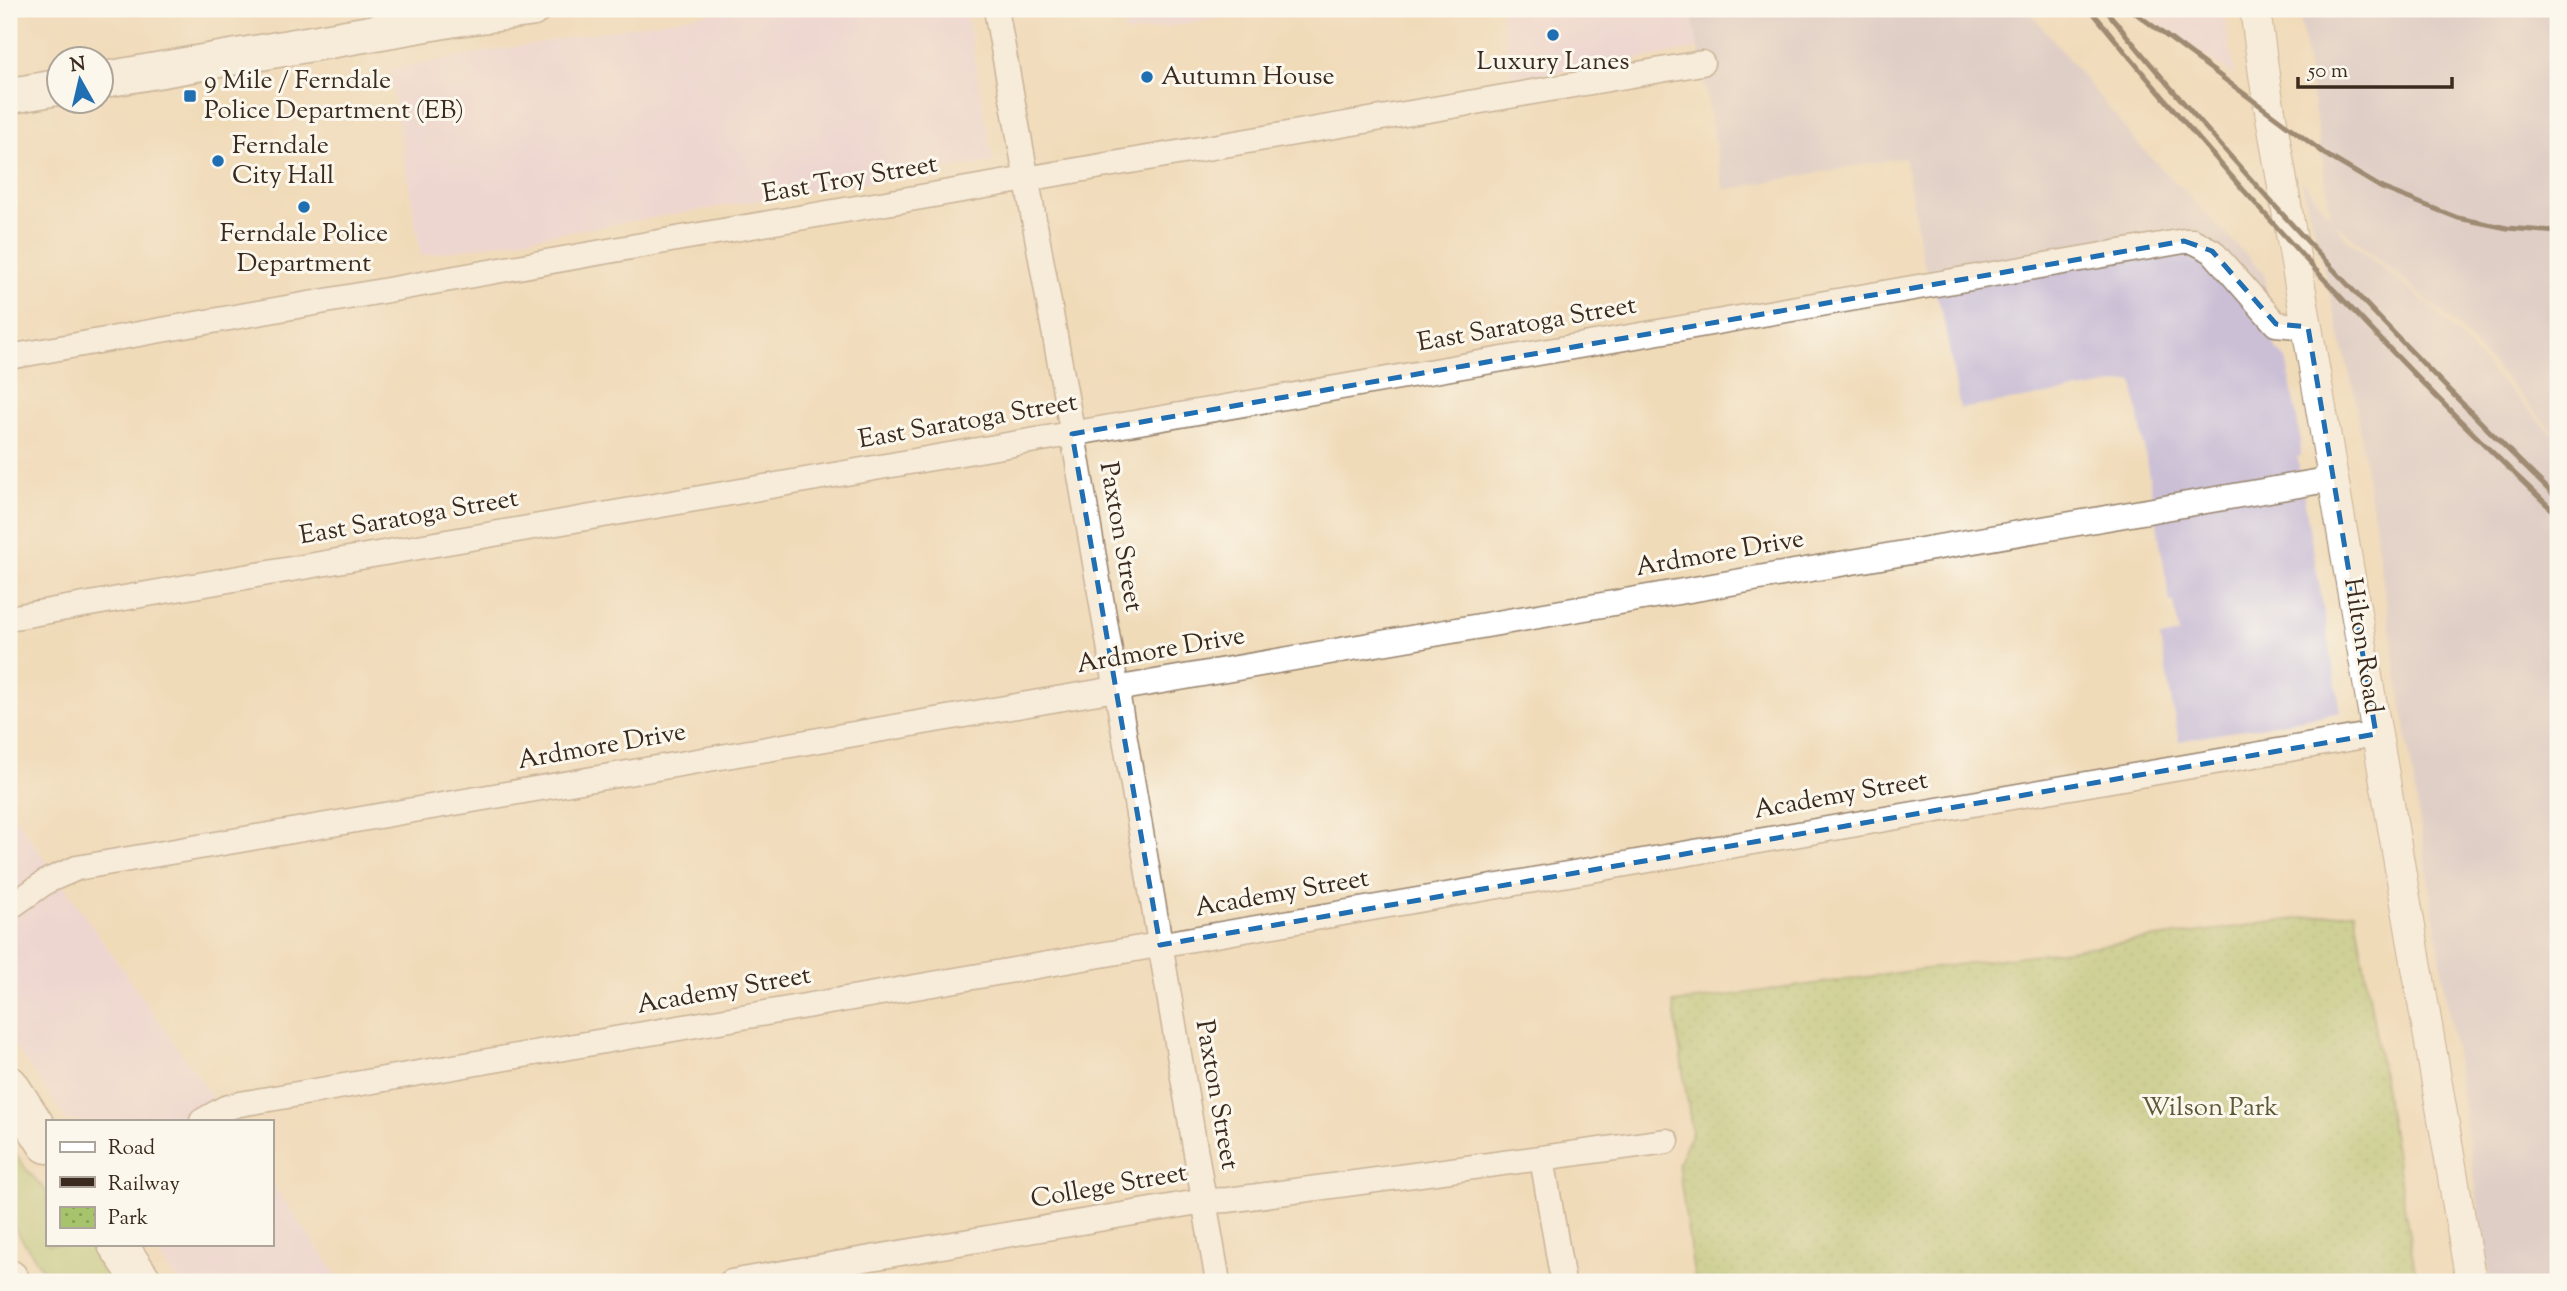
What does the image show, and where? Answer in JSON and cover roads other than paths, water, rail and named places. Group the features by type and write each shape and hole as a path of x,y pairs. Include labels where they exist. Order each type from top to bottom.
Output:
{"main road":[{"path":"116,77 452,14 532,9"},
{"path":"9,96 46,89"},
{"path":"9,1085 46,1142"},
{"path":"118,1246 144,1282"}],"street":[{"name":"Paxton Street","path":"996,9 1218,1282"},
{"name":"Hilton Road","path":"2255,9 2471,1282"},
{"name":"East Troy Street","path":"9,357 1702,63"},
{"name":"East Saratoga Street","path":"9,618 2193,241 2212,251 2276,324 2308,327"},
{"name":"Ardmore Drive","path":"9,908 47,881 77,868 2333,479"},
{"name":"Academy Street","path":"204,1120 225,1108 240,1104 2376,734"},
{"name":"College Street","path":"730,1282 1204,1201 1667,1141"},
{"path":"1542,1158 1563,1282"}],"railway":[{"path":"2090,9 2201,141 2315,270 2434,395 2558,515"},
{"path":"2105,9 2268,199 2382,321 2558,499"},
{"path":"2130,9 2328,156 2382,188 2458,218 2507,228 2558,232"}],"place":[{"name":"Luxury Lanes","path":"1553,35"},
{"name":"Autumn House","path":"1147,77"},
{"name":"9 Mile / Ferndale Police Department (EB)","path":"190,96"},
{"name":"Ferndale City Hall","path":"218,161"},
{"name":"Ferndale Police Department","path":"304,207"}],"park label":[{"name":"Wilson Park","path":"2210,1108"}]}
